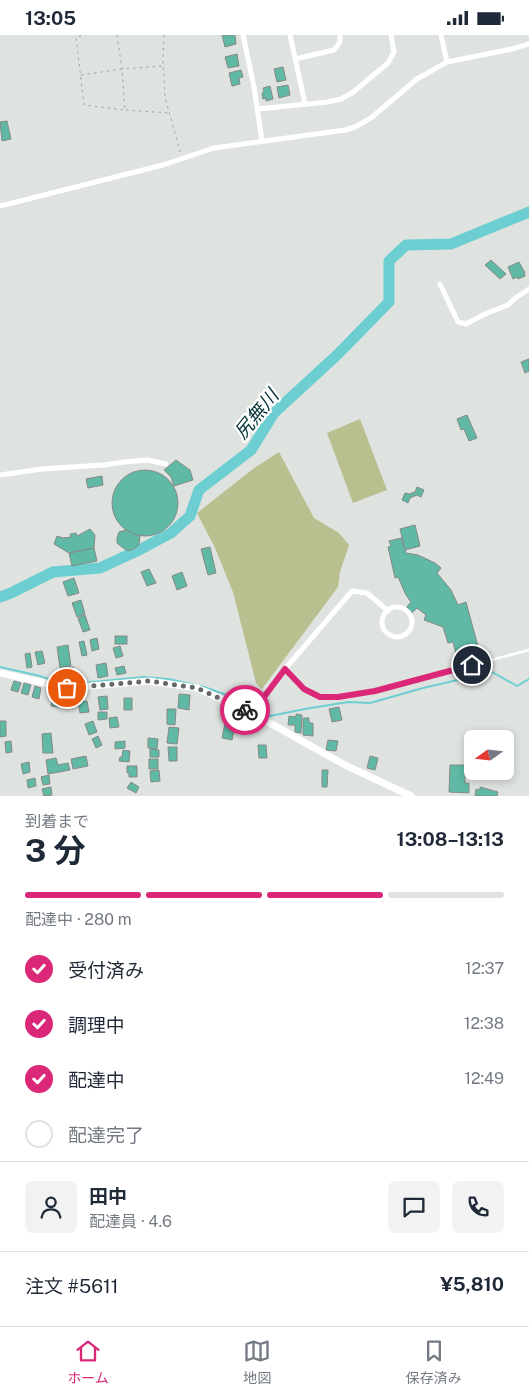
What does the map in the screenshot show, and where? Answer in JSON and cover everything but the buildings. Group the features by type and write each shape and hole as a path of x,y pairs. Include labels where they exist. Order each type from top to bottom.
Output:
{"street":[{"path":"243,35 258,109 262,141"},
{"path":"290,35 305,104"},
{"path":"295,59 334,50 340,42 340,35"},
{"path":"258,109 328,102 341,99 352,93 388,63 394,52 391,35"},
{"path":"441,35 447,63"},
{"path":"0,206 139,171 214,149 332,133 355,127 371,118 417,79 447,63 529,44"},
{"path":"440,284 458,321 466,324 508,305 529,289"},
{"path":"0,475 42,469 147,460 166,464"},
{"path":"252,713 285,669 352,591 367,593 388,611"},
{"path":"397,607 406,610 410,614 412,623 409,632 396,637 387,633 384,629 383,619 388,611 397,607"},
{"path":"0,673 67,688 149,681 197,688 252,713 345,765 411,796"}],"lane":[{"path":"285,669 304,689 320,697 338,697 375,691 529,650"}],"path":[{"path":"86,35 76,37 84,105 170,113"},
{"path":"117,35 125,110"},
{"path":"164,35 165,97 182,159"},
{"path":"81,75 122,69 164,66"}],"green space":[{"path":"360,419 387,490 353,503 327,433"},
{"path":"279,452 314,518 339,533 349,545 340,572 338,587 262,689 256,683 233,592 215,548 197,513 253,469"}],"waterway":[{"name":"尻無川","path":"0,597 53,572 100,568 171,533 190,516 199,490 251,450 274,413 337,355 389,302 389,261 406,245 451,244 529,212"},
{"path":"0,667 71,684 144,677 168,679 196,685"},
{"path":"201,686 227,695 270,716 348,702 370,703 492,672 517,686 529,679"}],"way so far":[{"path":"67,688 149,681 197,688 245,710"}],"route":[{"path":"245,710 252,713 285,669 304,689 320,697 338,697 375,691 472,665"}]}
